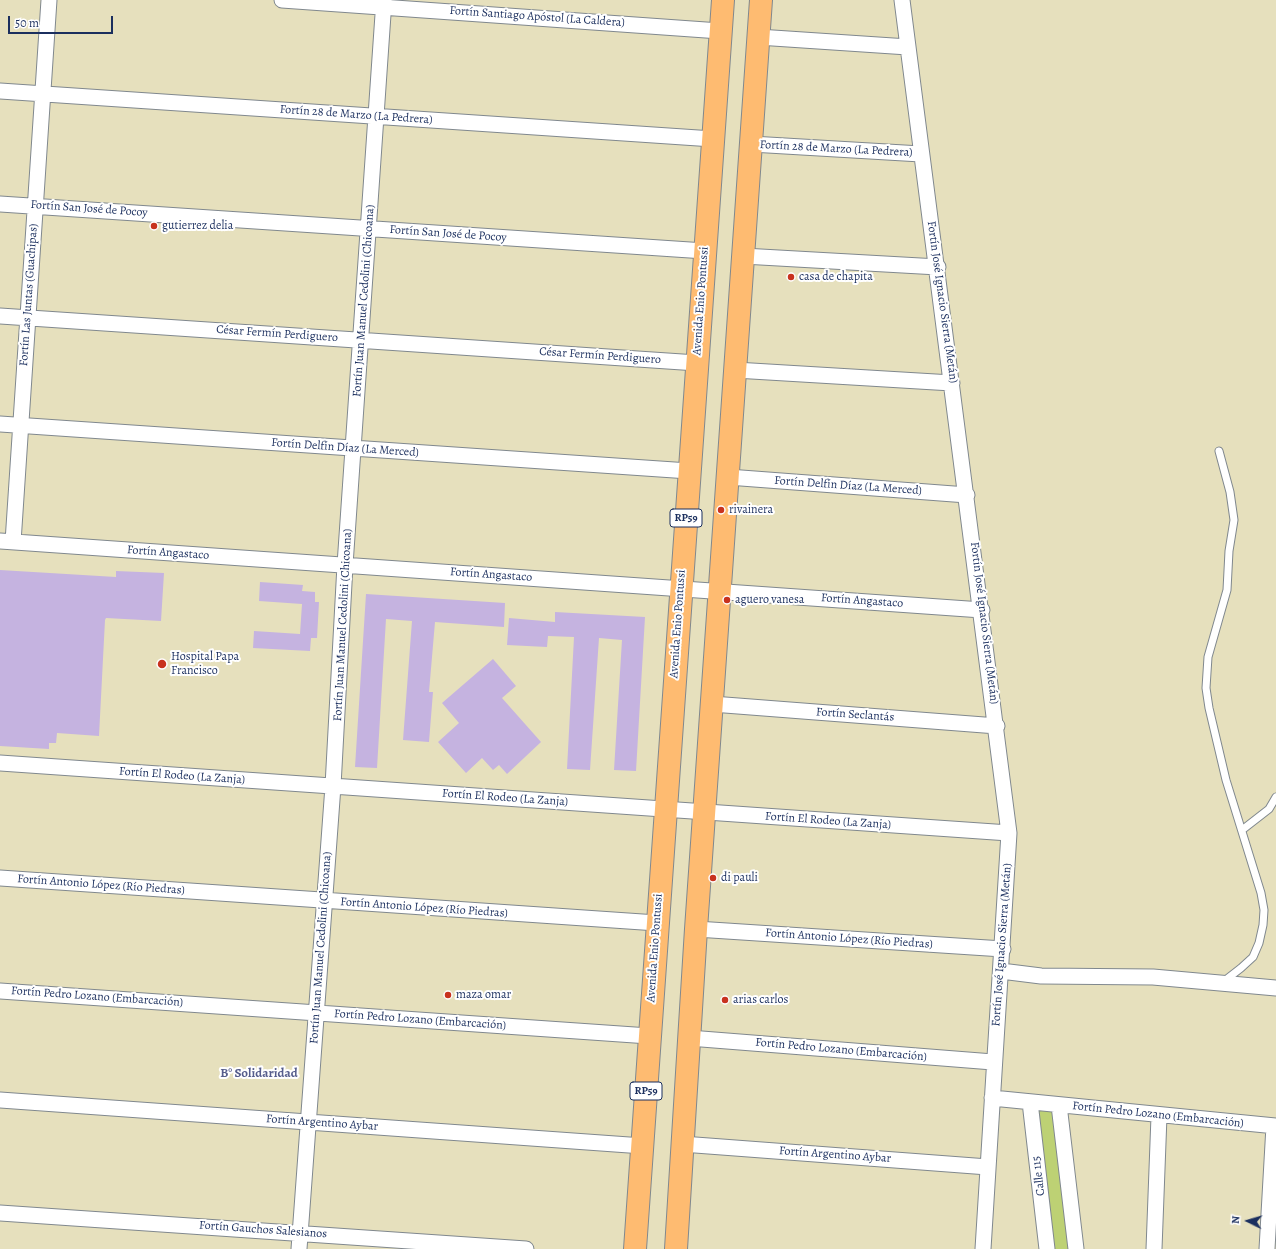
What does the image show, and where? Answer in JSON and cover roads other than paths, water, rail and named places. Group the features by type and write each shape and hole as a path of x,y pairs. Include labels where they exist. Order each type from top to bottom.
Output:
{"main road":[{"name":"Avenida Enio Pontussi","path":"635,1249 723,0"},
{"path":"676,1249 696,929 761,0"}],"street":[{"name":"Fortín Las Juntas (Guachipas)","path":"6,541 20,425 49,0"},
{"name":"Fortín Santiago Apóstol (La Caldera)","path":"282,0 384,3 720,31"},
{"name":"Fortín José Ignacio Sierra (Metán)","path":"902,0 921,154 938,267 1010,833 1003,949 993,1062 983,1249"},
{"name":"Fortín Juan Manuel Cedolini (Chicoana)","path":"299,1249 333,786 345,565 362,340 384,3"},
{"path":"758,37 908,47"},
{"name":"Fortín 28 de Marzo (La Pedrera)","path":"0,91 713,140"},
{"name":"Fortín 28 de Marzo (La Pedrera)","path":"751,144 921,154"},
{"name":"Fortín San José de Pocoy","path":"0,204 705,251"},
{"path":"743,256 938,267"},
{"name":"César Fermín Perdiguero","path":"0,316 697,363"},
{"path":"735,370 952,384"},
{"name":"Fortín Delfín Díaz (La Merced)","path":"0,424 689,471"},
{"name":"Fortín Delfín Díaz (La Merced)","path":"728,477 967,495"},
{"name":"Fortín Angastaco","path":"6,541 982,610"},
{"name":"Fortín Seclantás","path":"712,704 997,726"},
{"name":"Fortín El Rodeo (La Zanja)","path":"0,763 1010,833"},
{"name":"Fortín Antonio López (Río Piedras)","path":"0,878 657,923"},
{"name":"Fortín Antonio López (Río Piedras)","path":"696,929 1003,949"},
{"path":"1001,971 1041,976 1152,977 1276,988"},
{"name":"Fortín Pedro Lozano (Embarcación)","path":"0,991 649,1036"},
{"name":"Fortín Pedro Lozano (Embarcación)","path":"689,1038 993,1062"},
{"name":"Fortín Pedro Lozano (Embarcación)","path":"992,1098 1159,1116 1275,1126"},
{"name":"Fortín Argentino Aybar","path":"0,1100 643,1146"},
{"name":"Calle 115","path":"1030,1102 1047,1249"},
{"path":"1059,1105 1076,1249"},
{"path":"1154,1249 1159,1116"},
{"path":"1267,1249 1275,1126"},
{"name":"Fortín Argentino Aybar","path":"682,1144 988,1167"},
{"name":"Fortín Gauchos Salesianos","path":"0,1213 526,1249"}],"lane":[{"path":"1219,451 1230,492 1234,520 1229,551 1227,590 1208,656 1206,688 1209,708 1226,780 1262,893 1263,925 1259,943 1253,957 1220,984"},
{"path":"1242,830 1269,809 1276,797"}],"place":[{"name":"gutierrez delia","path":"154,226"},
{"name":"casa de chapita","path":"791,277"},
{"name":"rivainera","path":"721,510"},
{"name":"aguero vanesa","path":"727,600"},
{"name":"Hospital Papa Francisco","path":"162,664"},
{"name":"di pauli","path":"713,878"},
{"name":"maza omar","path":"448,995"},
{"name":"arias carlos","path":"725,1000"}],"district":[{"name":"B° Solidaridad","path":"259,1074"}]}
